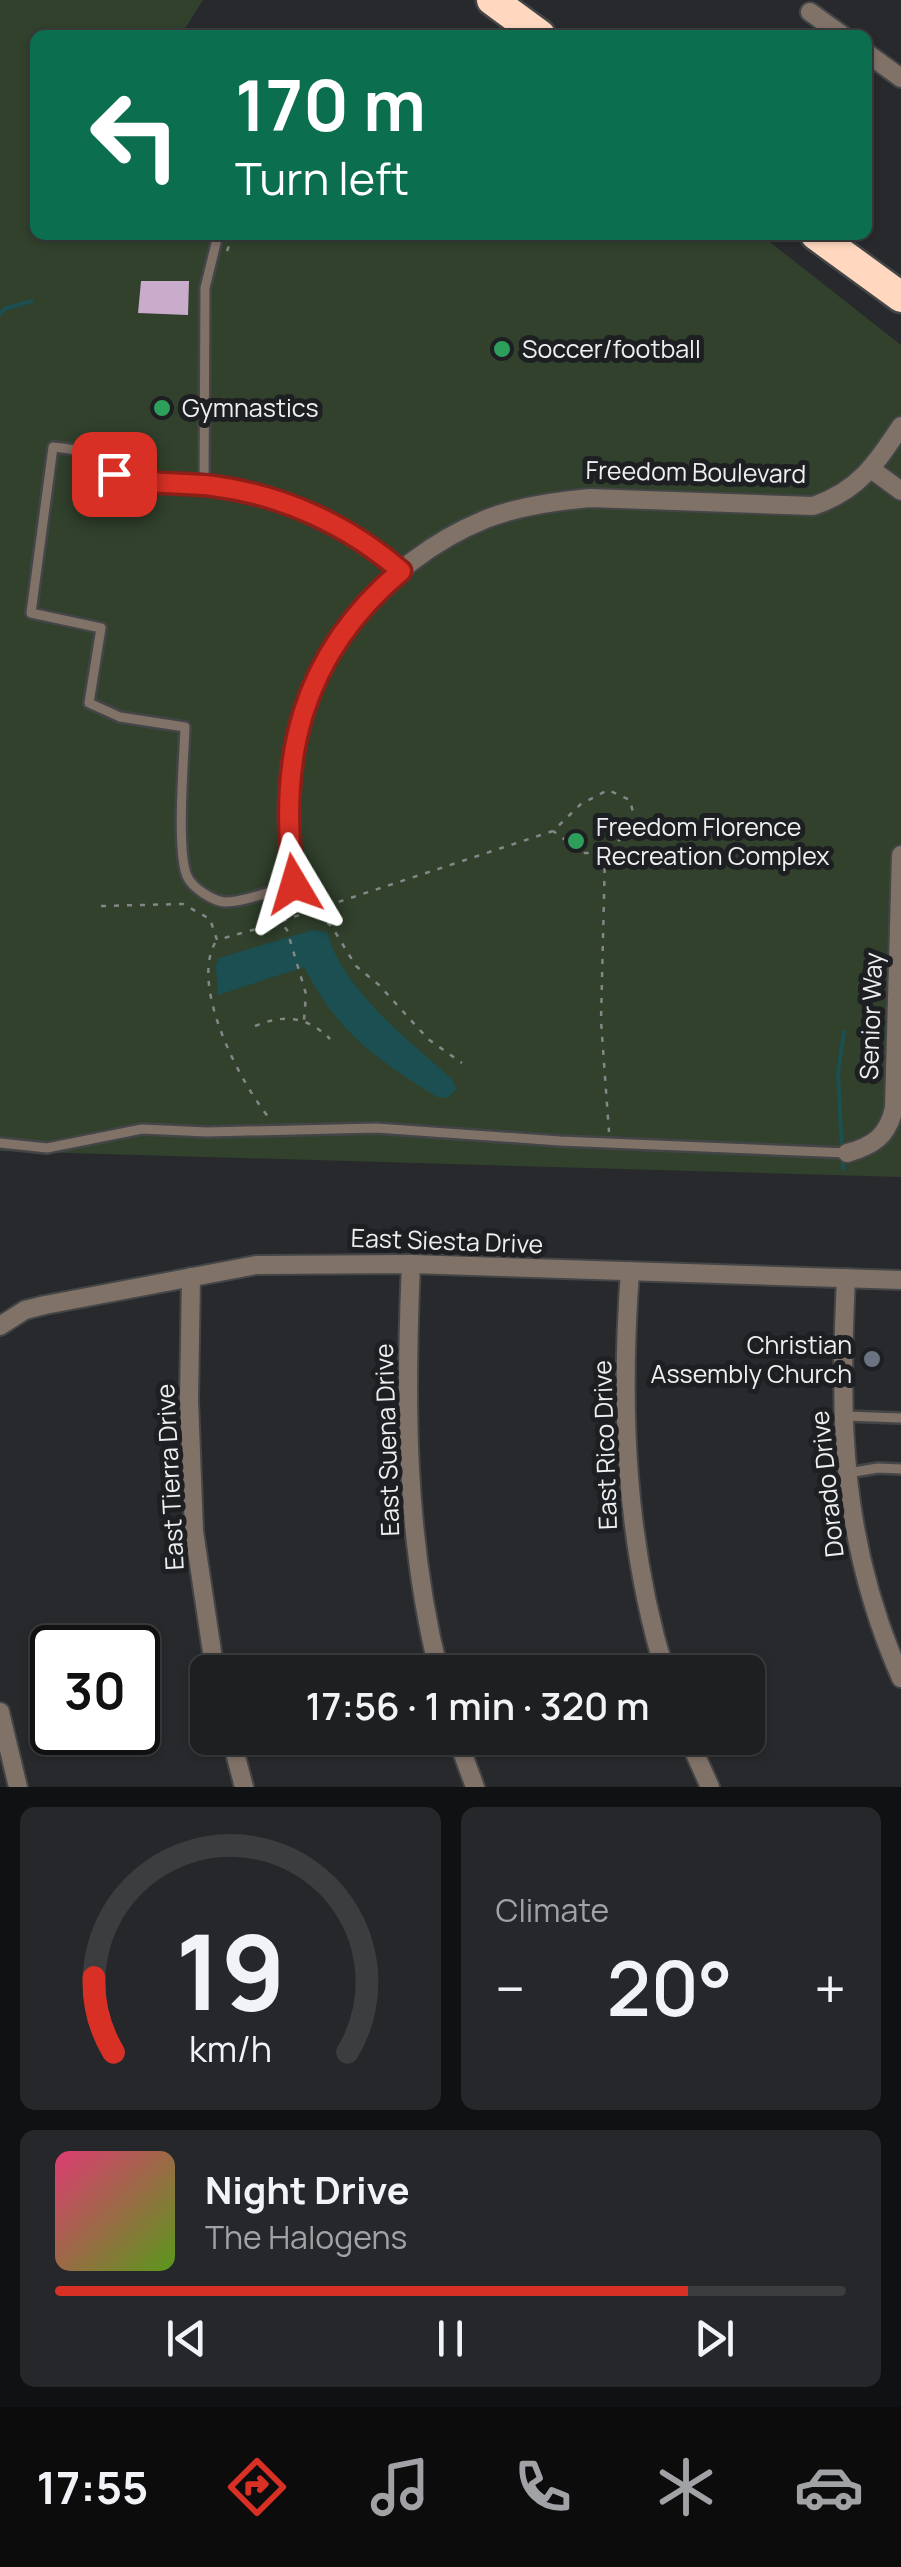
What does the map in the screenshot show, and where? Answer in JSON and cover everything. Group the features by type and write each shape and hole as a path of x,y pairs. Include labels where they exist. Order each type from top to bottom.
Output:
{"highway":[{"path":"492,0 533,30"},
{"path":"823,240 901,296"}],"street":[{"path":"810,12 835,30"},
{"path":"872,57 901,78"},
{"name":"Freedom Boulevard","path":"294,884 286,806 302,716 319,674 341,636 401,571 464,530 516,510 590,498 813,506 840,496 870,469 901,426"},
{"path":"870,469 901,491"},
{"name":"Senior Way","path":"841,1153 866,1147 881,1138 894,1108 901,855"},
{"name":"East Siesta Drive","path":"0,1326 24,1310 256,1265 412,1264 901,1280"},
{"name":"East Suena Drive","path":"412,1264 409,1482 418,1571 435,1655"},
{"name":"East Rico Drive","path":"630,1271 626,1463 643,1589 660,1655"},
{"name":"East Tierra Drive","path":"190,1278 194,1531 212,1655"},
{"name":"Dorado Drive","path":"846,1278 842,1416 846,1473 862,1569 901,1678"},
{"path":"0,1712 18,1787"},
{"path":"236,1755 244,1787"},
{"path":"463,1755 475,1787"},
{"path":"696,1755 710,1787"}],"lane":[{"path":"204,486 205,288 217,240"},
{"path":"294,884 224,902 200,890 187,877 182,813 186,728 120,717 89,703 101,628 30,612 53,447 79,450 101,460 114,474 136,482 204,486 269,498 320,516 369,543 401,571"},
{"path":"0,1143 46,1148 142,1129 280,1132 376,1128 841,1153"},
{"path":"842,1416 901,1418"},
{"path":"846,1473 878,1468 901,1470"}],"path":[{"path":"217,940 553,832 581,804 608,790 630,800 636,825 605,853 584,853 553,832"},
{"path":"605,853 600,1021 610,1143"},
{"path":"101,906 182,904 210,919 217,940 212,950 213,1008 225,1046 257,1104 280,1132"},
{"path":"314,910 332,927 356,966 379,985 428,1039 462,1063"},
{"path":"281,922 287,930 306,994 304,1020"},
{"path":"255,1026 283,1018 304,1020 330,1040"}],"green space":[{"path":"0,0 203,0 184,30 30,30 30,240 767,240 901,345 901,1177 0,1151"}],"water":[{"path":"313,930 327,932 335,953 362,994 452,1079 456,1089 448,1098 437,1097 360,1042 331,1010 304,967 218,995 219,958"}],"building":[{"path":"141,281 189,281 188,315 138,313"}],"waterway":[{"path":"0,314 4,309 32,301"},
{"path":"843,1169 838,1073 844,1032"}],"place":[{"name":"Soccer/football","path":"502,349"},
{"name":"Gymnastics","path":"162,408"},
{"name":"Freedom Florence Recreation Complex","path":"576,841"},
{"name":"Christian Assembly Church","path":"872,1359"}],"route":[{"path":"114,474 136,482 212,486 269,498 320,516 369,543 401,571 341,636 324,663 302,716 286,806 294,884"}]}
